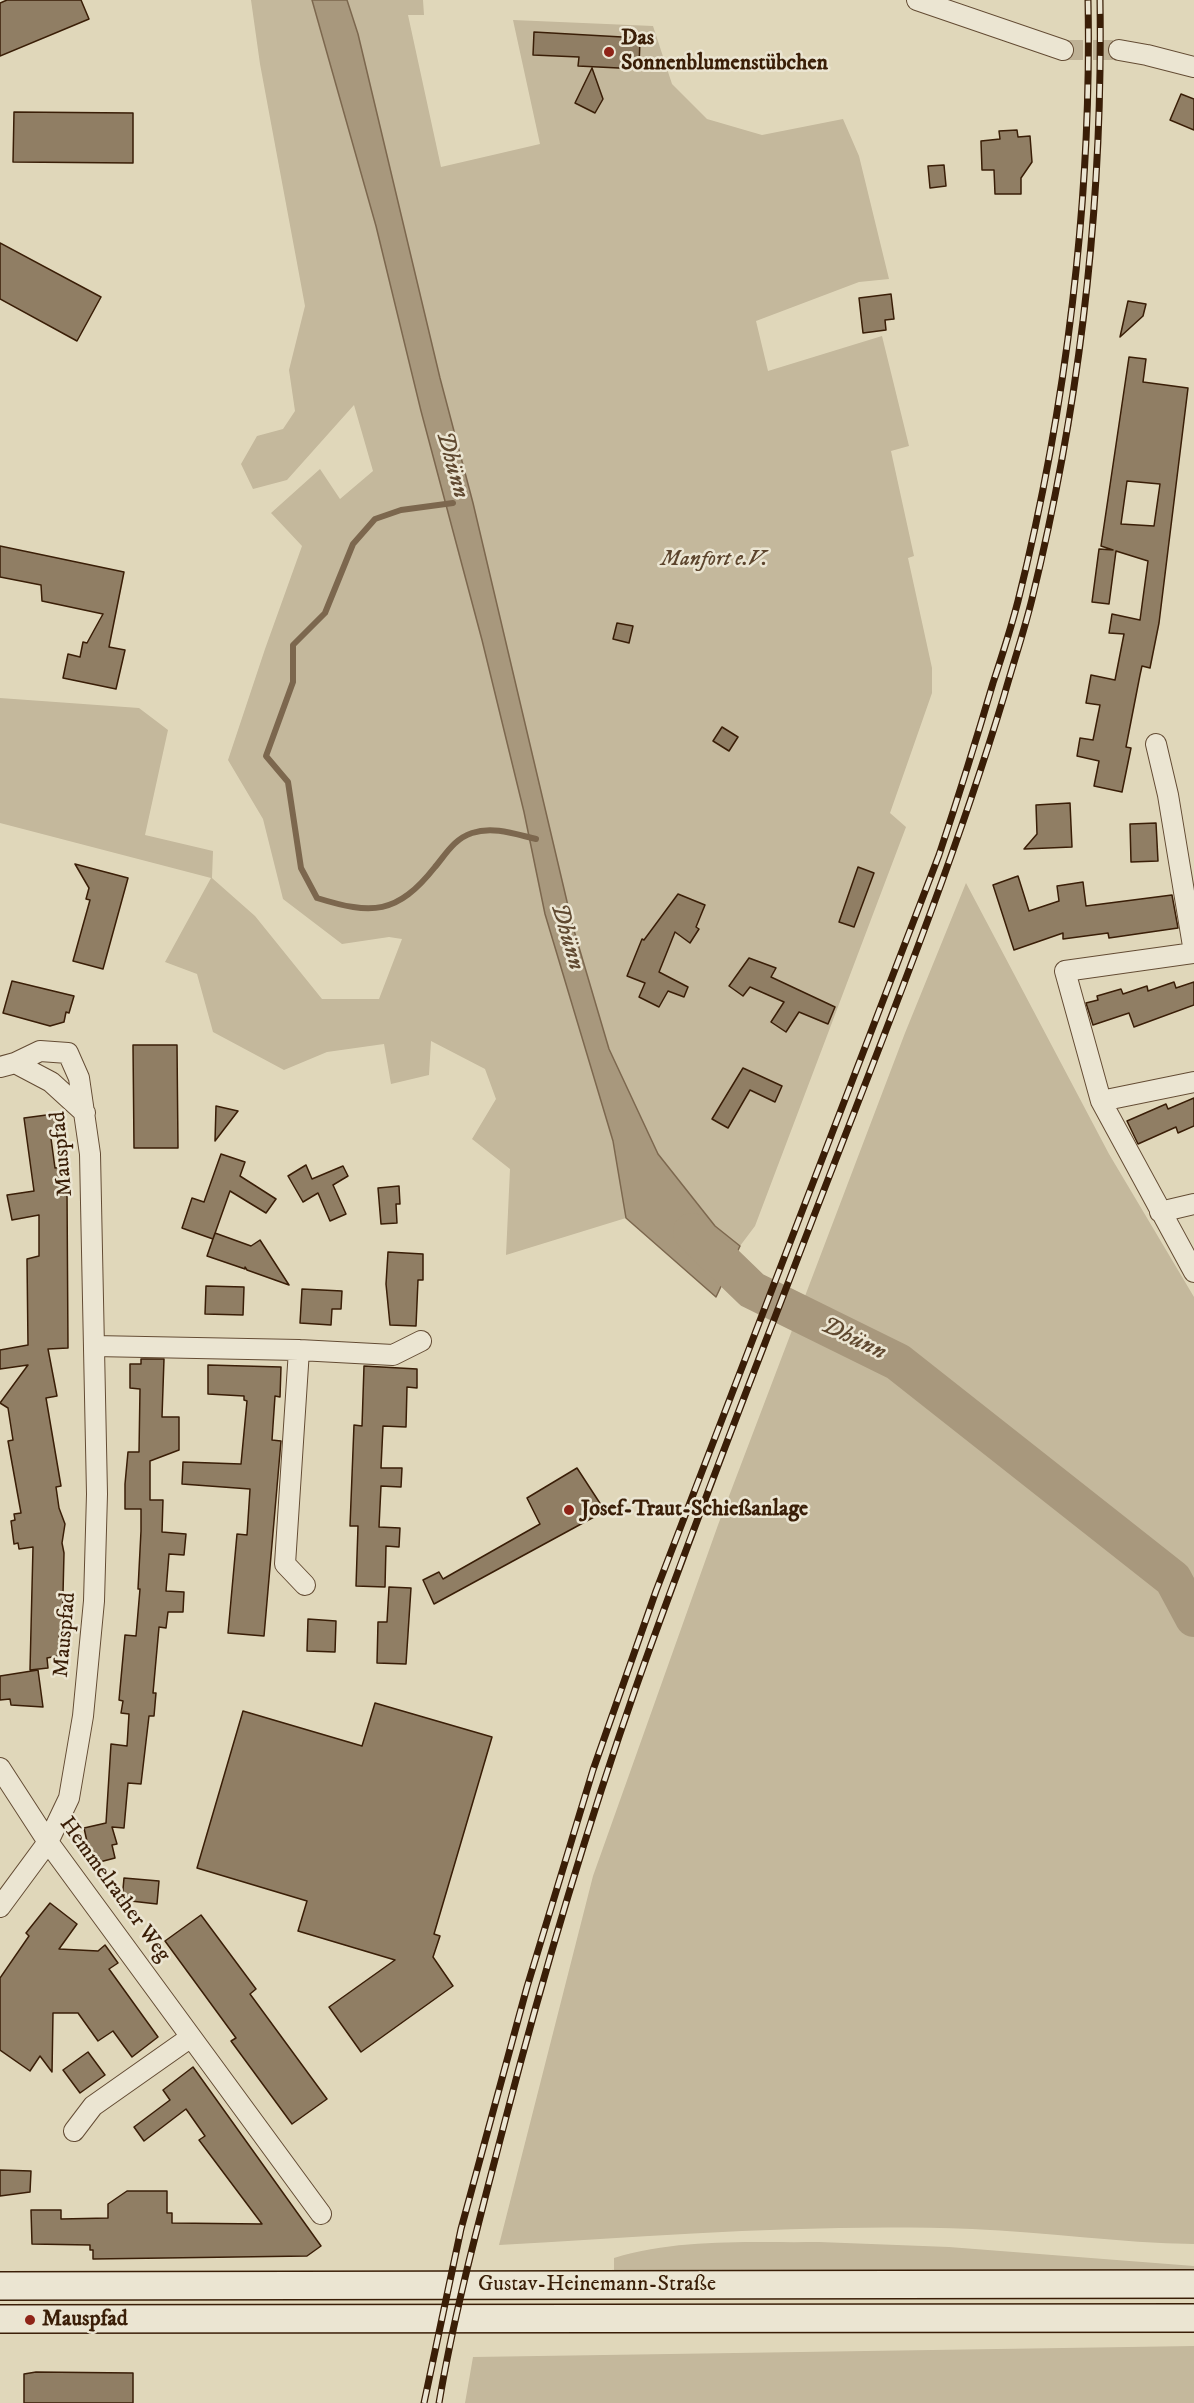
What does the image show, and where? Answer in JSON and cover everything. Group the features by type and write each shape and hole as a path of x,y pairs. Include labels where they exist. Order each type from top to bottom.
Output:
{"main road":[{"name":"Gustav-Heinemann-Straße","path":"0,2286 1194,2284"},
{"name":"Gustav-Heinemann-Straße","path":"0,2319 1194,2318"}],"street":[{"path":"917,0 1063,50"},
{"path":"1119,50 1194,67"},
{"path":"1156,744 1168,795 1194,953 1065,971 1101,1101 1194,1272"},
{"name":"Mauspfad","path":"0,1907 48,1842 69,1798 83,1716 90,1647 94,1601 97,1494 90,1154 79,1078 68,1053 40,1051 8,1065"},
{"path":"8,1065 51,1083 84,1113"},
{"path":"1101,1101 1194,1082"},
{"path":"1160,1212 1194,1204"},
{"path":"94,1346 299,1350 393,1355 421,1341"},
{"path":"299,1350 285,1564 305,1585"},
{"name":"Hemmelrather Weg","path":"0,1768 48,1842 321,2214"},
{"path":"74,2131 93,2106 191,2037"}],"green space":[{"path":"251,0 312,0 376,226 421,411 482,640 524,812 545,914 613,1141 626,1218 506,1255 510,1169 472,1139 496,1099 485,1069 431,1041 429,1075 391,1084 384,1044 327,1052 284,1070 213,1032 197,974 165,962 211,878 0,823 0,698 139,708 168,730 145,835 213,851 212,878 255,916 322,999 379,999 402,939 389,937 342,944 283,899 263,819 228,760 302,546 271,513 320,469 340,499 373,471 354,405 287,480 253,489 241,464 257,436 283,429 295,411 289,370 305,306 260,64"},
{"name":"Manfort e.V.","path":"347,0 423,0 424,15 408,15 441,167 540,144 513,20 653,26 672,84 707,119 762,135 843,119 859,156 889,279 859,282 756,321 768,371 882,336 909,446 891,451 914,556 908,558 932,668 932,693 890,813 906,827 755,1226 740,1246 715,1226 658,1154 609,1049 573,927 473,503 440,378 371,88"},
{"path":"966,883 1109,1154 1194,1297 1194,2244 1138,2242 1000,2230 854,2228 735,2231 499,2245 593,1876 718,1525 905,1033"},
{"path":"819,2242 949,2247 1194,2266 1194,2272 614,2271 614,2258 664,2247 716,2243"},
{"path":"1194,2346 1194,2403 465,2403 473,2357"}],"water":[{"path":"312,0 347,0 358,34 440,378 473,503 573,927 609,1049 658,1154 715,1226 740,1246 716,1297 626,1218 613,1141 545,914 524,812 482,640 421,411 376,226"}],"building":[{"path":"7,0 81,0 89,19 0,56 0,3"},
{"name":"Das Sonnenblumenstübchen","path":"534,32 640,38 639,69 578,66 579,57 533,55"},
{"path":"592,68 603,99 595,113 575,103"},
{"path":"1181,94 1194,99 1194,130 1170,120"},
{"path":"14,112 133,113 133,163 13,162"},
{"path":"1017,130 1018,137 1030,136 1032,162 1021,178 1021,194 995,194 994,170 982,170 981,141 1000,139 999,131"},
{"path":"944,165 946,186 930,188 928,166"},
{"path":"0,243 101,297 77,341 0,299"},
{"path":"891,294 894,319 885,320 886,330 863,333 859,298"},
{"path":"1128,301 1146,304 1143,316 1120,337"},
{"path":"1129,357 1146,359 1143,382 1188,388 1159,623 1150,668 1142,666 1140,675 1126,747 1131,748 1122,792 1094,786 1099,761 1077,756 1080,738 1093,740 1100,705 1086,703 1091,675 1115,680 1124,634 1109,633 1112,614 1140,620 1148,561 1116,551 1109,604 1092,602 1099,549 1113,550 1101,546","holes":["1127,481 1160,484 1154,526 1121,524"]},
{"path":"0,546 124,572 109,647 125,650 116,689 63,678 68,654 80,657 83,642 87,643 103,614 42,601 41,585 0,577"},
{"path":"617,623 633,626 629,643 613,639"},
{"path":"722,727 738,737 729,751 713,741"},
{"path":"1070,803 1072,847 1024,849 1037,834 1036,805"},
{"path":"1156,823 1158,861 1131,862 1130,824"},
{"path":"75,864 128,878 103,969 73,961 90,900 86,899 89,888"},
{"path":"858,867 874,873 854,927 839,922"},
{"path":"1018,876 1029,911 1059,901 1057,886 1083,882 1086,906 1172,895 1178,928 1109,938 1108,933 1063,939 1063,933 1014,950 993,885"},
{"path":"678,894 705,905 696,927 699,929 690,943 675,932 659,972 688,987 684,997 668,991 659,1007 639,997 645,983 627,976 642,939 644,940"},
{"path":"749,958 776,968 771,977 835,1007 828,1024 799,1012 786,1032 771,1022 784,1002 750,987 743,996 729,986"},
{"path":"12,981 74,996 64,1022 50,1026 3,1013"},
{"path":"1174,982 1176,988 1194,982 1194,1005 1134,1027 1129,1013 1093,1025 1086,1003 1098,1000 1097,996 1121,989 1123,994 1147,986 1148,991"},
{"path":"133,1045 177,1045 178,1148 134,1148"},
{"path":"743,1068 782,1086 775,1102 750,1090 728,1128 712,1119"},
{"path":"1194,1098 1194,1126 1178,1133 1176,1127 1138,1144 1127,1121 1166,1104 1168,1109"},
{"path":"216,1106 238,1111 215,1141"},
{"path":"54,1114 57,1130 50,1131 55,1168 63,1167 67,1191 68,1348 48,1349 57,1396 46,1398 61,1486 56,1487 59,1508 65,1524 62,1543 64,1553 62,1635 59,1635 62,1655 47,1658 48,1668 30,1670 33,1547 19,1549 18,1543 14,1544 11,1521 15,1520 14,1514 21,1513 8,1441 13,1440 8,1408 0,1403 28,1365 0,1369 0,1350 28,1345 27,1259 39,1256 39,1215 12,1220 7,1195 34,1191 24,1118"},
{"path":"221,1154 245,1162 240,1176 276,1199 266,1213 230,1191 213,1239 182,1228 192,1198 204,1202"},
{"path":"306,1165 312,1179 343,1166 348,1176 333,1185 346,1214 330,1221 318,1193 303,1202 288,1176"},
{"path":"399,1186 400,1204 396,1204 397,1223 381,1224 378,1188"},
{"path":"215,1233 251,1246 260,1240 289,1285 247,1270 245,1267 245,1269 207,1256"},
{"path":"388,1252 423,1254 423,1280 418,1280 416,1326 390,1325 386,1284"},
{"path":"206,1286 244,1287 243,1315 205,1314"},
{"path":"302,1289 342,1291 341,1309 332,1309 331,1325 300,1323"},
{"path":"141,1359 164,1359 162,1417 179,1417 179,1450 150,1461 150,1500 163,1500 162,1532 186,1534 184,1555 169,1554 166,1591 184,1592 183,1612 168,1612 166,1628 159,1627 153,1693 156,1693 154,1716 149,1716 141,1784 128,1783 124,1828 112,1827 117,1844 112,1845 115,1858 92,1864 84,1828 106,1823 111,1744 127,1746 129,1714 121,1713 123,1701 119,1700 125,1635 136,1636 140,1589 138,1589 141,1509 125,1509 125,1484 128,1452 139,1452 140,1389 130,1388 130,1364 141,1364"},
{"path":"208,1365 281,1367 280,1397 275,1396 272,1440 281,1441 264,1636 228,1633 237,1534 247,1535 250,1489 182,1484 183,1462 241,1464 247,1401 244,1400 244,1396 208,1394"},
{"path":"364,1366 417,1369 417,1388 407,1387 406,1427 383,1426 381,1468 402,1468 401,1487 381,1486 379,1527 400,1528 399,1547 386,1546 385,1587 356,1586 358,1526 350,1526 354,1425 362,1426"},
{"path":"577,1468 605,1511 434,1604 423,1580 439,1572 443,1579 540,1524 527,1498"},
{"path":"389,1587 411,1588 406,1664 377,1663 378,1622 387,1622"},
{"path":"308,1619 336,1621 335,1652 307,1651"},
{"path":"38,1670 43,1707 11,1705 10,1699 0,1700 0,1676"},
{"path":"375,1703 492,1737 434,1934 440,1936 433,1957 453,1986 361,2052 329,2007 395,1960 298,1931 307,1901 197,1868 243,1711 362,1746"},
{"path":"124,1878 159,1881 157,1904 122,1900"},
{"path":"50,1903 77,1924 59,1949 98,1951 105,1945 118,1963 109,1969 158,2037 132,2057 113,2031 98,2041 78,2013 53,2013 52,2072 40,2056 30,2071 0,2050 0,1978 29,1936 26,1933"},
{"path":"201,1915 256,1989 250,1994 327,2099 292,2124 231,2041 236,2038 165,1941"},
{"path":"88,2052 105,2075 80,2093 63,2070"},
{"path":"193,2067 321,2246 307,2256 93,2259 93,2250 90,2250 90,2245 32,2244 31,2210 61,2210 61,2219 108,2218 108,2204 127,2191 167,2191 167,2213 172,2213 172,2223 262,2224 199,2140 205,2136 186,2109 144,2141 134,2127 170,2100 163,2090"},
{"path":"0,2170 31,2171 30,2192 0,2196"},
{"path":"36,2372 133,2373 133,2403 24,2403 24,2374"}],"waterway":[{"path":"453,503 401,510 375,519 353,544 325,613 293,645 293,682 266,756 288,782 301,868 317,898 336,904 368,908 382,907 395,902 421,883 451,847 472,833 488,830 536,839"},
{"name":"Dhünn","path":"692,1232 752,1290 898,1362 1173,1579 1194,1618"}],"tunnel":[{"path":"1063,50 1119,50"}],"railway":[{"path":"424,2403 461,2229 527,1987 593,1770 656,1591 939,855 1015,611 1050,454 1072,302 1086,150 1088,0"},
{"path":"439,2403 461,2297 505,2121 550,1957 600,1795 636,1687 698,1519 935,902 982,765 1026,624 1049,526 1063,451 1085,302 1097,151 1100,0"}],"place":[{"name":"Das Sonnenblumenstübchen","path":"609,52"},
{"name":"Josef-Traut-Schießanlage","path":"569,1510"},
{"name":"Mauspfad","path":"30,2320"}]}
